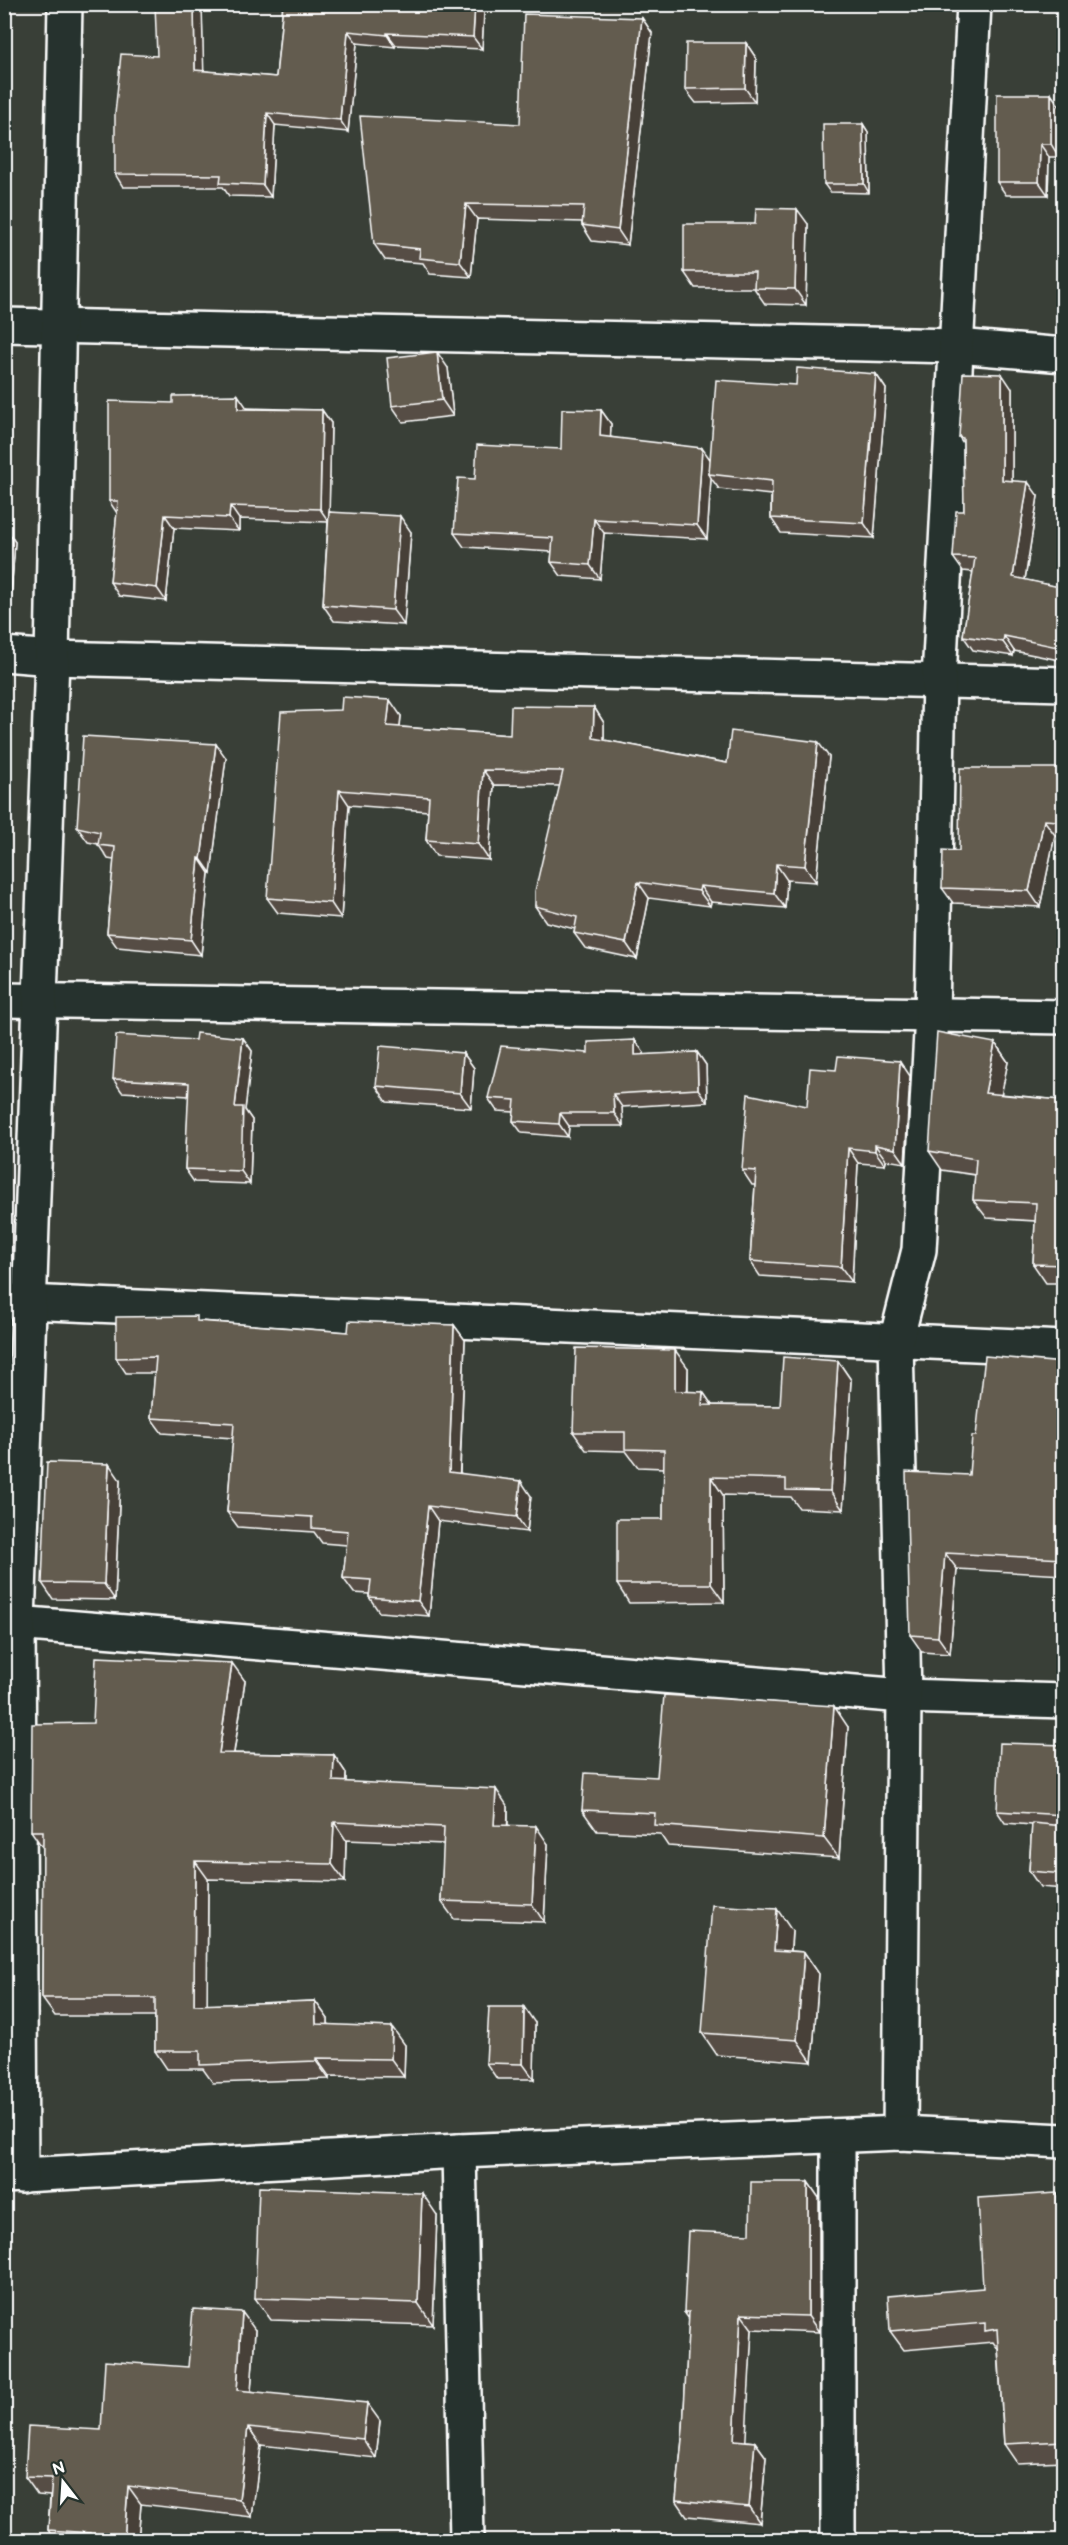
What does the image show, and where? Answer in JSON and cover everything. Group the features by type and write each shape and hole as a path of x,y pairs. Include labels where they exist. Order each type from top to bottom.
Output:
{"street":[{"path":"65,4 52,658 39,1002 17,1301 11,1622 13,2176 459,2151 900,2133 1064,2140"},
{"path":"900,2133 904,1696 896,1341 919,1250 932,1015 939,679 974,4"},
{"path":"4,325 57,328 957,346 1064,355"},
{"path":"4,654 52,658 1064,684"},
{"path":"4,1000 1064,1017"},
{"path":"17,1301 1064,1348"},
{"path":"11,1622 904,1696 1064,1701"},
{"path":"838,2136 838,2541"},
{"path":"459,2151 468,2541"}],"building":[{"path":"155,4 194,4 195,70 276,77 283,4 475,4 473,37 387,33 387,35 348,31 340,120 267,113 263,185 220,183 221,175 115,174 115,114 121,54 157,56"},
{"path":"524,14 642,18 618,230 582,225 584,206 466,204 460,262 419,258 420,249 374,244 360,116 520,124"},
{"path":"686,43 746,43 745,88 685,89"},
{"path":"997,94 1051,94 1051,144 1040,144 1039,182 997,182"},
{"path":"823,124 863,124 864,184 824,184"},
{"path":"756,208 797,209 795,289 754,288 755,272 684,272 684,224 755,224"},
{"path":"437,352 442,400 392,406 387,358"},
{"path":"797,368 876,374 864,523 771,518 772,481 709,474 716,380 796,385"},
{"path":"963,373 1002,374 1002,480 1028,482 1013,577 1064,588 1064,643 1062,648 1004,636 1003,642 963,636 975,558 953,557 956,511 964,511 963,438 959,437"},
{"path":"238,395 238,409 322,410 320,509 230,506 229,518 165,515 157,588 110,582 118,501 109,501 109,401 173,403 173,396"},
{"path":"562,409 601,410 600,436 702,448 697,525 594,519 590,565 551,562 553,538 454,533 458,478 475,479 477,445 561,449"},
{"path":"329,512 400,516 393,610 323,605"},
{"path":"342,697 390,700 387,726 510,735 511,706 594,707 593,738 727,763 731,731 818,742 805,866 776,864 774,893 700,886 699,891 638,882 626,943 574,933 577,917 535,906 535,891 563,771 483,770 478,844 426,840 429,797 339,790 331,903 267,898 281,712 341,710"},
{"path":"83,736 216,744 201,859 199,858 191,940 107,933 115,847 98,845 100,832 77,827"},
{"path":"960,768 1059,768 1059,821 1044,820 1029,891 942,888 943,850 959,851"},
{"path":"937,1032 995,1043 985,1093 1060,1100 1062,1041 1064,1041 1064,1265 1033,1264 1036,1203 973,1200 976,1159 929,1151"},
{"path":"196,1033 243,1038 235,1107 243,1107 241,1171 185,1169 189,1083 113,1079 116,1035 195,1040"},
{"path":"635,1040 635,1055 697,1052 698,1089 613,1094 614,1113 560,1113 559,1124 513,1121 515,1100 488,1098 501,1046 588,1053 588,1042"},
{"path":"380,1046 463,1053 460,1093 376,1086"},
{"path":"838,1056 900,1061 895,1149 875,1145 875,1151 848,1148 841,1267 750,1261 756,1171 742,1170 748,1094 807,1106 810,1068 836,1070"},
{"path":"197,1316 197,1321 348,1332 349,1321 454,1325 449,1472 521,1481 517,1517 428,1506 418,1601 369,1597 371,1580 343,1578 348,1531 312,1528 312,1517 227,1512 234,1423 151,1418 156,1357 116,1358 116,1317"},
{"path":"576,1348 675,1350 675,1391 703,1392 702,1405 780,1406 783,1357 838,1361 830,1491 786,1490 786,1479 711,1477 711,1584 617,1584 617,1519 663,1519 664,1450 625,1449 625,1432 573,1432"},
{"path":"985,1356 1064,1363 1064,1559 945,1553 938,1637 910,1635 906,1472 969,1475 972,1436 976,1436"},
{"path":"47,1462 109,1464 104,1584 42,1583"},
{"path":"96,1657 232,1663 219,1753 334,1755 333,1781 496,1789 494,1825 536,1826 532,1904 441,1901 444,1827 334,1822 332,1864 195,1861 194,2005 315,2001 316,2024 392,2027 391,2059 316,2058 316,2061 200,2065 200,2051 155,2051 155,1998 42,1998 43,1831 31,1831 32,1724 93,1723"},
{"path":"664,1695 834,1706 824,1838 654,1825 655,1813 582,1810 585,1773 657,1777"},
{"path":"1000,1743 1064,1745 1064,1815 997,1811"},
{"path":"1032,1823 1064,1826 1064,1874 1029,1871"},
{"path":"712,1905 777,1909 774,1950 804,1952 797,2040 702,2033"},
{"path":"489,2007 524,2007 523,2064 486,2063"},
{"path":"751,2182 808,2182 808,2316 741,2314 734,2440 755,2442 749,2507 676,2500 683,2429 689,2312 684,2312 688,2231 750,2234"},
{"path":"259,2187 422,2193 418,2303 255,2298"},
{"path":"1057,2193 1064,2300 1064,2441 1004,2444 997,2329 985,2331 985,2323 890,2331 888,2296 983,2288 978,2198"},
{"path":"193,2309 242,2312 237,2390 367,2403 363,2439 248,2427 239,2499 128,2486 124,2541 89,2541 90,2533 48,2530 52,2478 25,2477 28,2426 101,2430 105,2361 188,2367"}]}
